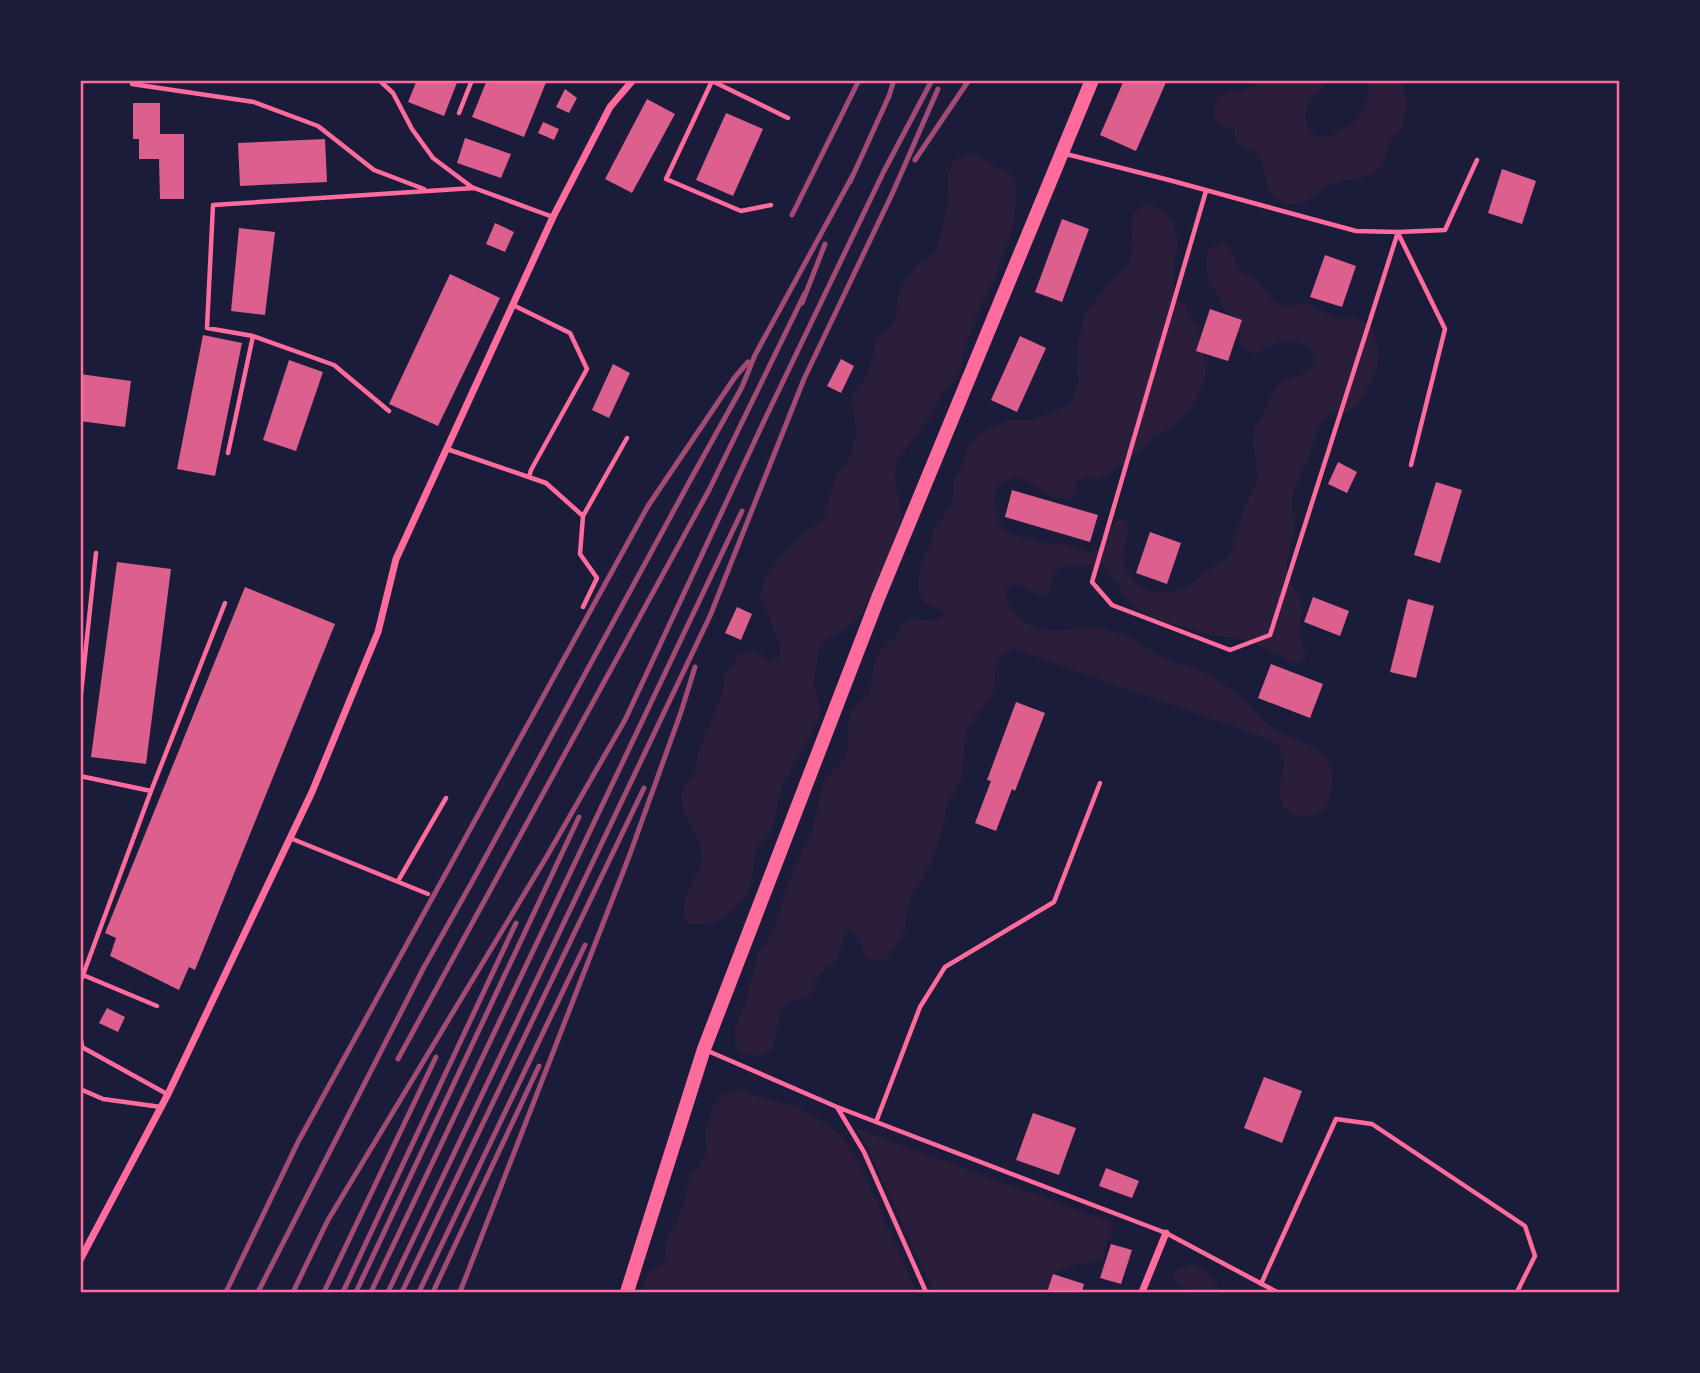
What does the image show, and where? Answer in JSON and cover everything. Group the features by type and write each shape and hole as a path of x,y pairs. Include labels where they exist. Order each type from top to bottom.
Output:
{"main road":[{"path":"627,1293 704,1049 878,598 1092,80"}],"street":[{"path":"80,1259 162,1107 312,792 378,632 396,559 553,217 610,107 633,80"},
{"path":"1142,1293 1166,1233"}],"lane":[{"path":"379,80 393,93 412,129 433,158 474,188 553,217"},
{"path":"459,113 472,80"},
{"path":"771,205 741,211 666,178 711,81 788,118"},
{"path":"132,84 254,103 318,126 374,170 428,191"},
{"path":"1061,153 1356,231 1398,232 1445,229 1477,160"},
{"path":"389,411 334,365 253,336 207,328 213,205 474,188"},
{"path":"1206,191 1092,582 1112,605 1230,650 1270,635 1398,232"},
{"path":"1398,232 1445,329 1411,465"},
{"path":"513,305 570,333 587,369 529,477"},
{"path":"228,453 253,336"},
{"path":"583,607 597,578 580,554 583,516 627,438"},
{"path":"447,449 546,483 583,516"},
{"path":"80,703 96,553"},
{"path":"80,983 150,791 225,603"},
{"path":"80,776 150,791"},
{"path":"876,1122 920,1007 945,967 1054,902 1100,783"},
{"path":"398,881 446,798"},
{"path":"290,838 428,894"},
{"path":"83,975 157,1006"},
{"path":"80,1034 81,1046 168,1094"},
{"path":"704,1049 837,1107 1166,1233 1277,1293"},
{"path":"80,1089 103,1099 162,1107"},
{"path":"837,1107 864,1152 926,1293"},
{"path":"1261,1284 1336,1119 1372,1124 1525,1226 1535,1256 1517,1293"}],"shaded area":[{"path":"1264,80 1327,81 1309,103 1305,115 1308,128 1321,137 1347,127 1361,114 1367,102 1368,81 1402,81 1405,117 1389,145 1384,162 1374,173 1332,184 1300,203 1284,203 1272,195 1257,153 1238,144 1235,128 1218,123 1215,115 1216,98"},
{"path":"965,155 977,155 1014,176 1017,186 1013,228 993,283 974,321 956,380 941,394 932,414 895,463 895,484 902,517 873,594 850,626 823,641 819,649 814,682 821,711 809,739 784,782 772,829 757,850 749,890 723,919 708,924 686,924 684,903 699,871 702,853 698,838 683,809 682,793 695,772 700,746 722,693 724,675 740,654 751,650 761,654 770,663 780,657 779,641 760,594 764,582 777,560 803,533 824,519 834,480 849,460 856,436 852,398 867,376 877,338 894,322 898,297 903,286 917,265 929,259 936,249 947,211 948,173 953,161"},
{"path":"1149,205 1167,215 1174,226 1178,247 1174,263 1176,297 1177,301 1185,303 1199,328 1205,380 1195,402 1180,421 1154,436 1108,475 1078,480 1075,485 1077,492 1073,498 1054,497 1025,480 1015,478 999,484 994,497 996,513 1006,532 1090,552 1098,549 1113,525 1120,519 1126,521 1128,534 1123,557 1125,564 1135,583 1149,590 1179,590 1228,556 1256,483 1253,437 1255,426 1275,388 1309,370 1316,360 1313,351 1294,341 1282,341 1254,354 1244,348 1214,290 1207,270 1208,249 1224,242 1242,272 1258,281 1276,303 1285,306 1309,304 1337,318 1353,317 1361,320 1373,329 1379,352 1377,367 1356,407 1343,414 1329,413 1322,422 1293,496 1294,530 1287,571 1301,604 1299,632 1305,658 1296,664 1254,643 1210,635 1156,619 1133,605 1105,565 1062,567 1053,578 1051,592 1042,597 1023,586 1012,585 1006,592 1007,598 1014,612 1030,625 1048,630 1113,631 1135,640 1161,657 1206,673 1222,683 1243,698 1271,726 1310,745 1327,759 1332,784 1325,810 1308,816 1287,812 1280,799 1284,761 1274,741 1013,649 999,657 995,666 992,696 966,730 962,778 946,807 940,839 929,867 908,902 905,931 886,959 876,961 866,958 857,935 848,930 838,958 817,978 809,998 789,1002 781,1010 772,1050 757,1055 741,1053 735,1042 735,1030 745,1006 758,953 773,933 785,889 815,825 824,784 846,754 851,713 869,693 874,665 879,654 904,623 914,619 939,619 945,615 940,609 925,604 918,589 919,570 934,529 951,505 954,478 960,471 967,448 986,429 1010,420 1034,420 1072,401 1078,383 1077,346 1083,321 1104,289 1128,265 1133,248 1133,213"},
{"path":"740,1090 800,1109 827,1124 843,1138 857,1159 917,1292 642,1292 649,1272 664,1263 667,1241 684,1205 690,1173 700,1167 706,1154 705,1131 713,1107 724,1094"},
{"path":"857,1129 1114,1223 1102,1260 1061,1269 1052,1276 1047,1292 934,1292"},
{"path":"1192,1265 1209,1275 1220,1292 1193,1291 1176,1282 1172,1277 1175,1269"}],"building":[{"path":"417,80 458,80 444,116 408,102"},
{"path":"487,80 547,80 524,137 472,117"},
{"path":"1124,80 1167,80 1136,151 1100,135"},
{"path":"565,89 577,98 569,113 556,107"},
{"path":"647,99 675,114 632,193 605,179"},
{"path":"133,103 160,103 160,134 184,134 184,199 160,199 159,159 139,159 139,139 133,139"},
{"path":"726,113 763,129 733,196 696,180"},
{"path":"543,122 559,129 554,140 538,133"},
{"path":"465,138 511,154 501,178 457,163"},
{"path":"325,139 327,182 240,186 238,143"},
{"path":"1502,169 1536,181 1522,224 1488,213"},
{"path":"1062,219 1089,229 1062,302 1035,292"},
{"path":"495,223 514,232 505,252 486,244"},
{"path":"239,228 275,232 265,315 231,311"},
{"path":"1325,255 1356,266 1342,307 1310,297"},
{"path":"450,274 500,298 438,426 389,404"},
{"path":"1210,309 1242,320 1228,361 1196,351"},
{"path":"203,335 242,343 215,476 177,469"},
{"path":"1020,336 1046,348 1017,412 991,400"},
{"path":"841,359 854,366 841,393 827,386"},
{"path":"289,360 323,372 296,451 263,440"},
{"path":"613,364 630,373 609,418 592,410"},
{"path":"80,374 131,381 125,427 80,421"},
{"path":"1338,462 1357,472 1347,493 1328,484"},
{"path":"1436,482 1462,490 1440,563 1414,555"},
{"path":"1012,490 1098,515 1090,542 1005,517"},
{"path":"1150,532 1181,543 1167,584 1136,573"},
{"path":"117,562 171,569 146,764 91,757"},
{"path":"245,587 335,624 195,970 189,967 179,990 110,956 116,938 105,933"},
{"path":"1313,597 1349,611 1340,636 1304,622"},
{"path":"1408,599 1434,606 1416,678 1390,672"},
{"path":"737,607 752,614 741,640 725,633"},
{"path":"1271,664 1323,684 1310,718 1258,698"},
{"path":"1016,702 1045,713 1015,791 1012,789 996,831 975,823 991,781 987,780"},
{"path":"107,1008 125,1017 118,1032 99,1023"},
{"path":"1264,1077 1302,1091 1282,1143 1244,1128"},
{"path":"1033,1113 1076,1128 1059,1175 1016,1160"},
{"path":"1106,1168 1139,1181 1132,1198 1099,1186"},
{"path":"1111,1244 1132,1250 1121,1284 1100,1278"},
{"path":"1053,1274 1084,1284 1082,1292 1047,1292"}],"railway":[{"path":"792,215 859,80"},
{"path":"850,182 894,80"},
{"path":"293,1292 328,1220 547,856 625,720 765,419 884,171 932,80"},
{"path":"915,160 969,80"},
{"path":"388,1292 710,616 804,379 893,192 938,89"},
{"path":"258,1292 423,969 742,387 755,355 853,175"},
{"path":"802,303 825,244"},
{"path":"398,1059 709,490 805,293"},
{"path":"226,1292 298,1142 648,506 735,377 748,362"},
{"path":"371,1292 742,511"},
{"path":"460,1292 630,854 695,667"},
{"path":"402,1292 644,788"},
{"path":"356,1292 579,817"},
{"path":"343,1292 516,923"},
{"path":"419,1292 585,945"},
{"path":"324,1292 436,1057"},
{"path":"433,1292 539,1066"}]}
